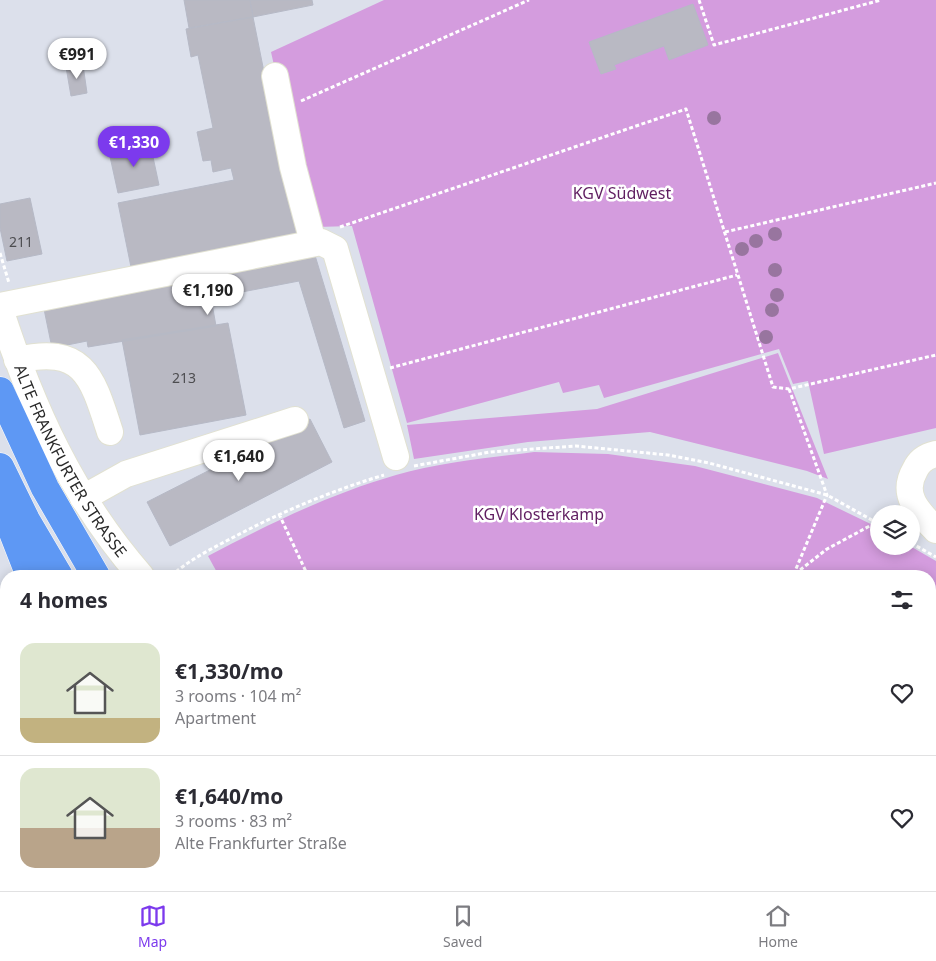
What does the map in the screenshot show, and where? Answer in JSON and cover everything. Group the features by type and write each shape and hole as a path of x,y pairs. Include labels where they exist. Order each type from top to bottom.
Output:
{"highway":[{"path":"0,391 45,488 93,570"},
{"path":"0,467 26,520 55,570"},
{"path":"0,499 28,570"}],"street":[{"path":"275,76 281,110 317,242"},
{"path":"0,308 317,242 335,249 398,465"},
{"name":"ALTE FRANKFURTER STRASSE","path":"0,308 17,360 48,435 83,498 103,528 136,570"},
{"path":"17,360 44,355 64,357 82,369 95,385 110,432"},
{"path":"83,498 126,474 295,420"},
{"path":"936,454 921,461 909,482 909,495 917,510 936,530"}],"path":[{"path":"281,110 529,0"},
{"path":"698,0 714,45 882,0"},
{"path":"317,242 335,229 686,109 772,387 789,389 936,355"},
{"path":"724,232 936,183"},
{"path":"371,374 737,275"},
{"path":"789,389 827,495 796,570"},
{"path":"180,570 205,552 279,514 398,465 490,452 576,446 668,455 701,461 827,495 870,519"},
{"path":"279,514 305,570"},
{"path":"801,570 827,549 870,527"},
{"path":"920,548 936,557"}],"green space":[{"name":"KGV Südwest","path":"384,0 936,0 936,428 824,454 808,381 793,384 779,349 604,398 599,385 563,393 559,382 407,423 352,226 317,227 297,168 271,52"},
{"path":"778,353 828,479 807,471 650,432 528,442 414,459 407,425 597,409"},
{"name":"KGV Klosterkamp","path":"534,452 608,454 695,466 817,498 870,524 870,555 920,555 920,552 936,561 936,570 216,570 208,556 300,511 347,491 396,475 430,467"}],"building":[{"path":"184,0 250,0 253,17 189,28"},
{"path":"250,0 312,0 313,5 253,17"},
{"path":"693,4 708,45 669,60 664,46 614,65 616,69 601,74 589,42"},
{"path":"253,17 271,107 302,238 132,272 118,203 234,180 231,168 213,172 211,160 203,161 197,132 213,128 198,55 191,57 186,29"},
{"path":"83,65 87,93 71,96 66,67"},
{"path":"150,143 159,185 118,193 109,152"},
{"path":"30,198 42,254 7,261 0,228 0,204"},
{"path":"314,252 365,421 344,428 299,281 211,298 216,326 88,347 87,341 52,348 44,309"},
{"path":"228,323 246,415 140,435 122,340"},
{"path":"310,419 332,462 170,546 147,502"}]}
